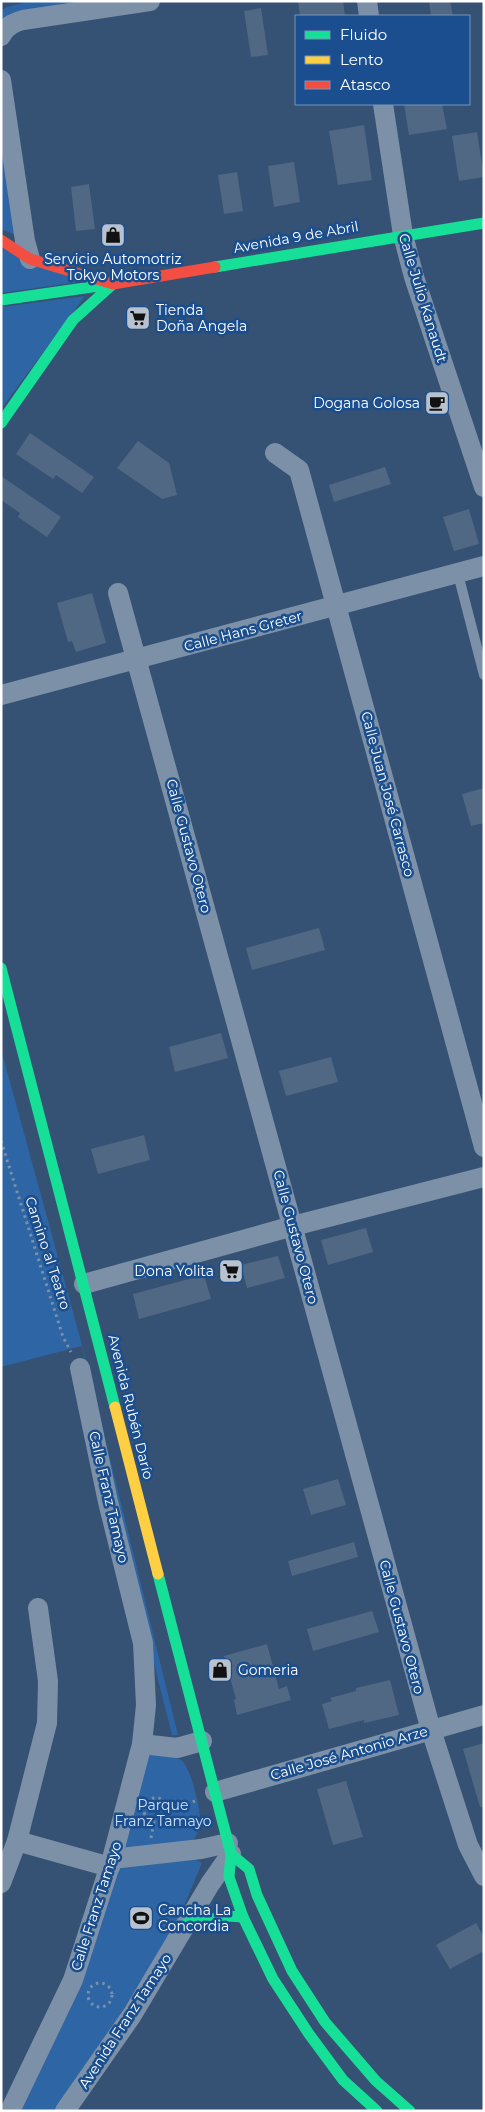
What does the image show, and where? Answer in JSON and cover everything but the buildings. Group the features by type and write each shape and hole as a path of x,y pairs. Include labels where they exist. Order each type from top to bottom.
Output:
{"main road":[{"name":"Avenida 9 de Abril","path":"1,240 30,259 113,284 484,223"},
{"path":"1,300 113,284"},
{"path":"1,423 73,320 113,284"},
{"name":"Avenida Rubén Darío","path":"1,968 230,1848 229,1877 243,1917 273,1979 309,2034 343,2080 376,2111"},
{"path":"230,1848 249,1869 257,1895 292,1971 325,2022 376,2081 410,2111"},
{"path":"186,1924 228,1916 243,1917"}],"street":[{"path":"1,36 4,30 12,24 23,20 150,1"},
{"path":"367,1 369,15"},
{"path":"1,80 25,241 30,259"},
{"name":"Calle Julio Kanaudt","path":"383,105 403,235 414,277 484,487"},
{"name":"Calle Juan José Carrasco","path":"275,453 299,470 484,1147"},
{"name":"Calle Hans Greter","path":"1,695 484,566"},
{"name":"Calle Gustavo Otero","path":"118,594 430,1730 468,1845 484,1876"},
{"path":"84,1284 292,1226 484,1177"},
{"name":"Calle Franz Tamayo","path":"10,2111 73,1980 111,1863 142,1744 146,1705 143,1642 108,1502 80,1368"},
{"path":"1,1883 17,1841 47,1723 48,1681 38,1608"},
{"name":"Calle José Antonio Arze","path":"215,1792 484,1715"},
{"path":"142,1744 177,1748 202,1741"},
{"path":"17,1841 111,1863 202,1849 230,1848"},
{"name":"Avenida Franz Tamayo","path":"66,2111 132,2015 230,1848"}],"lane":[{"path":"458,574 484,675"}],"path":[{"name":"Camino al Teatro","path":"1,1141 63,1337 80,1368"},
{"path":"155,1798 163,1800 168,1806 165,1818 158,1821 148,1818 144,1811 148,1801 155,1798"},
{"path":"168,1806 196,1802"},
{"path":"96,1984 105,1984 111,1989 113,1997 106,2006 98,2008 89,2000 88,1992 96,1984"}],"green space":[{"path":"30,1 97,1 1,22 1,11 7,7"},
{"path":"1,131 18,236 1,229"},
{"path":"1,248 85,281 1,293"},
{"path":"85,296 1,409 1,307"},
{"path":"1,1049 82,1345 178,1735 172,1735 160,1687 125,1541 82,1346 1,1367"},
{"name":"Parque Franz Tamayo","path":"146,1753 177,1758 185,1764 195,1791 200,1820 199,1830 191,1843 122,1849"},
{"name":"Parque Franz Tamayo","path":"192,1858 202,1863 174,1930 58,2111 20,2111 106,1894 120,1867"}],"traffic: fast":[{"path":"215,267 484,223"},
{"path":"1,423 73,320 113,284"},
{"path":"1,300 113,284"},
{"path":"1,968 115,1407"},
{"path":"158,1574 231,1854 229,1877 243,1917 273,1979 309,2034 343,2080 377,2111"},
{"path":"231,1854 249,1869 257,1895 292,1971 325,2022 376,2081 410,2111"},
{"path":"186,1924 228,1916 243,1917"}],"traffic: slow":[{"path":"115,1407 158,1574"}],"traffic: jam":[{"path":"1,240 30,259 113,284 215,267"}],"place":[{"name":"Servicio Automotriz Tokyo Motors","path":"113,235"},
{"name":"Tienda Doña Angela","path":"138,318"},
{"name":"Dogana Golosa","path":"437,403"},
{"name":"Dona Yolita","path":"231,1271"},
{"name":"Gomeria","path":"220,1670"},
{"name":"Cancha La Concordia","path":"141,1918"}]}
